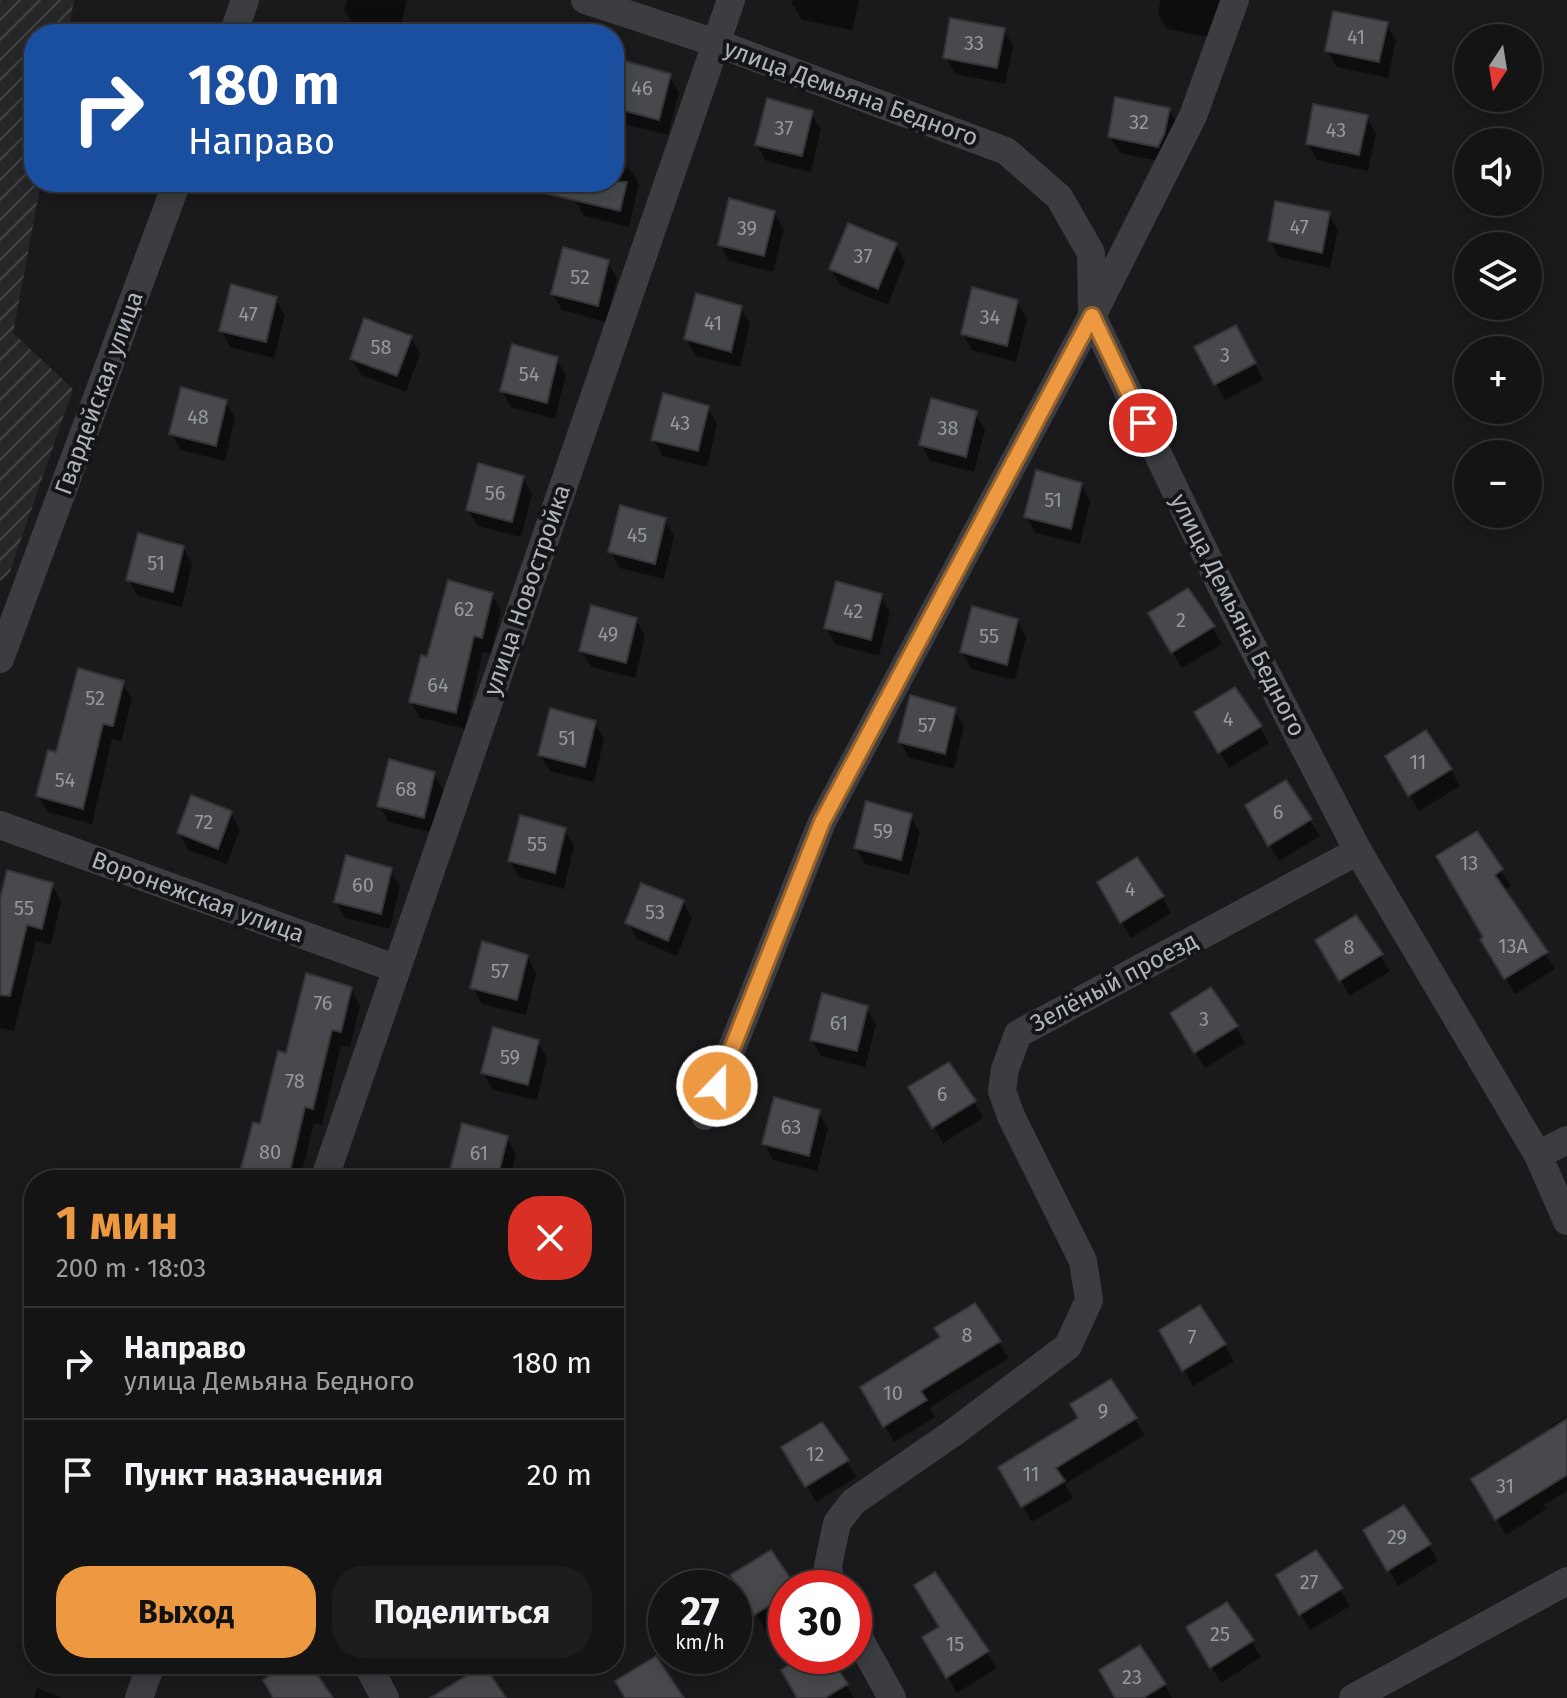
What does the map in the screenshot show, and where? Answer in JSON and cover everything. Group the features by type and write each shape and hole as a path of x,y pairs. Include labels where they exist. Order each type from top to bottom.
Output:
{"street":[{"path":"237,24 245,0"},
{"name":"улица Демьяна Бедного","path":"585,0 716,43 1006,151 1059,197 1091,253 1092,316 1220,584 1358,851 1538,1155 1567,1221"},
{"name":"улица Новостройка","path":"327,1170 731,0"},
{"path":"705,1116 822,822 1092,316 1193,116 1235,0"},
{"name":"Гвардейская улица","path":"0,659 10,608 173,192"},
{"name":"Воронежская улица","path":"0,825 397,969"},
{"name":"Зелёный проезд","path":"829,1570 837,1523 853,1502 979,1414 1068,1346 1089,1300 1083,1261 1011,1116 1002,1091 1005,1069 1018,1034 1358,851"},
{"path":"1538,1155 1567,1140"},
{"path":"1353,1698 1567,1581"},
{"path":"872,1662 892,1698"},
{"path":"139,1698 147,1674"},
{"path":"372,1674 385,1698"}],"shaded area":[{"path":"0,0 74,0 70,24 24,24 24,192 39,192 13,333 73,389 9,574 0,581"}],"building":[{"path":"1333,11 1388,22 1379,62 1325,51"},
{"path":"950,18 1005,28 997,68 943,58"},
{"path":"625,61 671,74 659,120 624,111"},
{"path":"1115,97 1170,108 1158,147 1108,137"},
{"path":"767,98 813,111 802,156 755,145"},
{"path":"1313,104 1368,115 1359,155 1306,144"},
{"path":"624,182 627,182 620,211 540,192 624,192"},
{"path":"729,198 775,211 764,256 718,245"},
{"path":"1275,201 1330,212 1322,253 1268,241"},
{"path":"848,223 897,243 878,289 829,269"},
{"path":"563,247 609,260 598,306 551,294"},
{"path":"231,284 277,297 266,342 219,331"},
{"path":"972,287 1018,300 1007,346 961,334"},
{"path":"696,293 742,306 731,352 684,339"},
{"path":"364,318 412,336 397,376 350,359"},
{"path":"1236,325 1256,363 1214,385 1194,347"},
{"path":"512,344 558,357 547,403 500,391"},
{"path":"181,387 227,400 216,446 169,434"},
{"path":"663,393 709,406 698,451 651,440"},
{"path":"931,398 977,411 966,457 919,445"},
{"path":"478,463 524,476 512,522 466,510"},
{"path":"1036,470 1082,483 1071,529 1024,517"},
{"path":"620,505 666,518 655,564 608,552"},
{"path":"138,533 184,546 173,592 126,580"},
{"path":"448,580 493,593 482,638 474,636 456,713 409,702 421,655 427,657"},
{"path":"836,581 882,594 871,640 824,628"},
{"path":"1188,588 1215,626 1171,653 1148,613"},
{"path":"591,605 637,618 626,663 579,651"},
{"path":"972,606 1018,619 1007,665 960,652"},
{"path":"78,668 124,681 113,726 103,724 83,809 36,796 48,750 56,752"},
{"path":"1235,687 1262,726 1218,753 1194,712"},
{"path":"910,695 956,708 945,754 898,742"},
{"path":"550,708 596,721 585,767 538,755"},
{"path":"1426,730 1452,769 1408,796 1385,756"},
{"path":"389,759 435,772 424,818 377,806"},
{"path":"1286,780 1312,819 1268,846 1245,805"},
{"path":"191,795 232,811 218,849 177,833"},
{"path":"866,801 912,814 901,860 854,848"},
{"path":"520,815 566,828 555,873 508,861"},
{"path":"1477,831 1503,869 1495,875 1548,952 1504,979 1436,856"},
{"path":"346,855 392,868 381,914 334,902"},
{"path":"1137,857 1164,896 1120,923 1097,882"},
{"path":"7,870 53,883 42,929 27,925 10,996 0,995 0,899"},
{"path":"641,883 684,900 668,941 625,923"},
{"path":"1356,915 1383,954 1339,981 1315,940"},
{"path":"482,941 528,955 517,1000 470,988"},
{"path":"306,973 352,987 341,1032 332,1030 313,1109 305,1107 290,1170 241,1168 253,1122 260,1124 278,1051 286,1053"},
{"path":"1211,987 1238,1026 1194,1053 1170,1013"},
{"path":"822,993 868,1006 857,1051 810,1040"},
{"path":"493,1027 539,1040 528,1085 481,1073"},
{"path":"949,1062 976,1101 932,1128 908,1087"},
{"path":"774,1097 820,1110 809,1156 762,1144"},
{"path":"462,1123 508,1136 500,1170 450,1170"},
{"path":"975,1303 1001,1341 921,1391 927,1400 883,1427 860,1387 940,1337 934,1328"},
{"path":"1200,1305 1226,1344 1182,1371 1159,1330"},
{"path":"1111,1379 1137,1418 1056,1468 1065,1481 1021,1507 998,1467 1078,1418 1070,1404"},
{"path":"1567,1419 1567,1475 1495,1520 1471,1479"},
{"path":"822,1422 849,1460 805,1487 781,1447"},
{"path":"1404,1505 1431,1544 1387,1571 1363,1530"},
{"path":"771,1550 785,1570 768,1570 768,1606 754,1615 752,1570 738,1570"},
{"path":"1316,1550 1343,1588 1299,1615 1276,1575"},
{"path":"935,1572 989,1651 946,1678 922,1637 939,1627 914,1585"},
{"path":"1227,1602 1254,1640 1210,1668 1186,1627"},
{"path":"1140,1645 1166,1684 1143,1698 1115,1698 1099,1670"},
{"path":"648,1661 648,1674 668,1674 684,1698 625,1698 615,1681"},
{"path":"273,1674 317,1674 333,1698 273,1698 263,1680"},
{"path":"469,1674 490,1674 506,1698 430,1698"},
{"path":"783,1674 841,1674 848,1684 825,1698 797,1698"}],"route":[{"path":"717,1086 822,822 1092,316 1143,423"}]}
